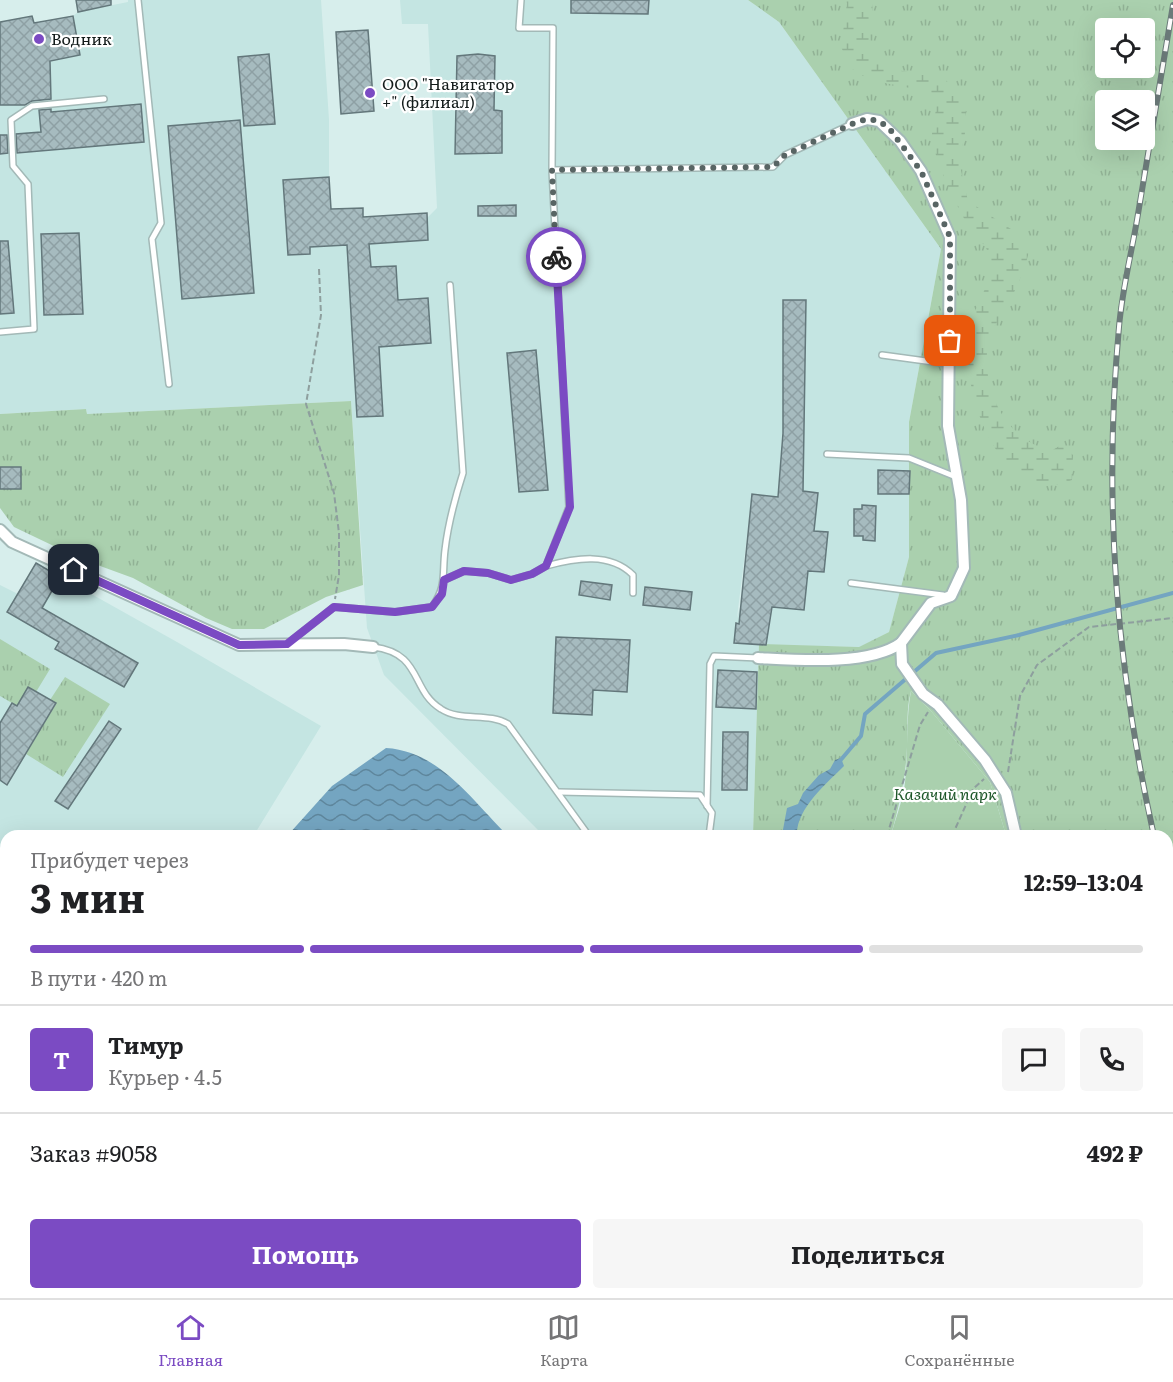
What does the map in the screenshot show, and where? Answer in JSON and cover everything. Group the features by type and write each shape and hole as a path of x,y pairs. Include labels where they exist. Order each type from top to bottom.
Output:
{"street":[{"path":"758,658 818,659 889,651 901,643 931,603 951,596 964,568 961,500 948,426 950,237 921,171 900,141 879,121 867,119 852,124"},
{"path":"0,530 12,542 239,645 373,646"},
{"path":"901,643 902,664 922,694 933,702 992,772 1006,793 1015,830"}],"lane":[{"path":"138,0 161,223 152,239 169,384"},
{"path":"521,0 519,28 554,28 552,170 570,507 546,566"},
{"path":"0,332 34,329 28,184 13,166 11,120 32,106 104,99"},
{"path":"552,170 773,167 785,155 852,124"},
{"path":"287,644 334,607 395,612 424,609 432,607 442,594 445,550 456,495 464,473 450,285"},
{"path":"882,355 950,364"},
{"path":"827,454 909,458 957,478"},
{"path":"444,580 464,571 488,573 511,580 532,574 546,566 573,559 621,563 633,575 633,593"},
{"path":"851,583 951,596"},
{"path":"373,646 387,648 413,668 427,697 442,710 456,715 499,719 508,724 585,830"},
{"path":"707,806 710,664 714,656 758,658"},
{"path":"559,792 700,795 712,813 710,830"}],"path":[{"path":"319,269 321,315 306,404 335,503 339,575 334,607"},
{"path":"1006,793 1020,696 1037,665 1089,627 1173,618"},
{"path":"889,830 920,725 933,702"},
{"path":"955,830 973,789 992,772"}],"shaded area":[{"path":"128,0 321,0 329,120 329,177 283,180 288,254 310,247 347,245 357,417 383,416 379,347 431,343 428,299 375,302 375,295 398,293 396,266 371,267 369,244 428,240 427,218 437,208 428,24 402,24 400,0 571,0 571,13 592,14 592,7 648,14 648,1 638,0 748,0 779,22 941,249 909,422 909,557 889,632 860,647 766,645 769,626 736,624 734,643 759,644 753,830 538,830 384,675 367,628 351,401 87,414 86,409 0,414 0,70 80,55 73,16 78,12 128,2","holes":["782,433 804,433 803,491 817,493 814,531 828,533 824,572 808,571 803,610 741,604 737,618 752,495 778,497"]},
{"path":"36,563 321,726 257,830 0,830 0,585 18,594"}],"green space":[{"path":"748,0 1173,0 1173,830 1004,830 990,782 931,711 911,691 905,770 892,830 753,830 759,644 859,647 889,632 909,557 909,422 941,249 779,22"},
{"path":"843,0 873,0 868,56 885,68 944,78 966,103 965,133 959,162 968,201 1014,231 1029,251 1018,284 989,338 988,374 992,391 998,408 1020,435 1034,445 1051,451 1061,445 1073,455 1072,480 1052,486 1031,483 1009,465 988,436 980,417 969,376 968,336 972,319 989,277 990,259 984,244 970,229 941,171 932,136 936,109 920,90 870,80 852,69 841,47 847,3"},
{"path":"351,401 363,585 326,597 264,629 232,629 206,618 133,578 81,559 14,527 0,508 0,414 86,409 87,414"},
{"path":"0,639 50,669 36,692 28,687 17,706 0,696"},
{"path":"65,677 110,704 63,777 26,754 56,704 50,700"},
{"name":"Казачий парк","path":"911,691 931,711 990,782 1004,830 892,830 904,790"}],"water":[{"path":"386,748 405,751 422,758 453,780 502,830 292,830 332,786"},
{"path":"841,758 844,766 821,788 807,806 798,830 783,830 787,808 798,804 803,793 819,775 830,769 835,760"}],"building":[{"path":"76,0 111,0 111,5 78,12"},
{"path":"571,0 649,0 648,14 571,13"},
{"name":"Водник","path":"32,16 34,23 73,16 80,55 50,61 51,99 32,101 25,105 0,105 0,22"},
{"path":"368,30 374,111 341,114 336,32"},
{"path":"269,54 275,124 244,126 238,57"},
{"path":"478,54 495,56 494,110 502,111 502,153 455,154 457,56"},
{"path":"141,104 144,142 17,153 16,134 41,132 39,110 51,109 51,112"},
{"path":"240,120 254,293 182,299 168,126"},
{"path":"0,135 7,135 8,153 0,154"},
{"path":"329,177 331,209 363,208 363,217 427,213 428,240 369,244 371,267 396,266 398,300 428,298 431,343 379,347 383,416 357,417 347,245 310,247 310,254 288,255 283,180"},
{"path":"516,205 516,216 478,216 478,206"},
{"path":"79,233 83,314 44,315 41,234"},
{"path":"0,241 8,241 14,313 0,314"},
{"path":"783,300 806,300 803,491 818,493 814,531 828,532 824,572 808,571 804,610 772,607 766,645 734,643 736,623 739,624 752,494 778,497 783,433"},
{"path":"536,350 548,490 519,492 507,353"},
{"path":"0,467 21,467 21,489 0,489"},
{"path":"878,470 910,471 909,494 878,494"},
{"path":"862,505 876,506 875,541 863,540 863,536 854,536 854,509 862,509"},
{"path":"36,563 60,577 42,608 138,663 124,687 55,649 59,642 7,612"},
{"path":"581,581 612,585 610,600 579,595"},
{"path":"645,587 692,592 690,610 643,605"},
{"path":"556,637 630,640 627,692 593,690 592,715 553,713"},
{"path":"718,670 757,672 756,709 716,707"},
{"path":"28,687 56,703 7,785 0,780 0,723 12,703 17,706"},
{"path":"109,721 121,729 68,809 55,801"},
{"path":"723,732 748,732 747,790 722,790"}],"waterway":[{"path":"839,762 861,736 865,714 936,653 1019,635 1173,593"}],"railway":[{"path":"1153,830 1130,709 1122,646 1116,583 1112,456 1120,314 1173,5"}],"way so far":[{"path":"556,257 552,170 773,167 785,155 852,124 867,119 879,121 889,128 900,141 921,171 950,237 950,341"}],"place":[{"name":"Водник","path":"39,39"},
{"name":"ООО \"Навигатор +\" (филиал)","path":"370,93"}],"route":[{"path":"74,570 239,645 287,644 334,607 395,612 416,611 432,607 442,594 444,580 464,571 488,573 511,580 532,574 546,566 570,507 556,257"}]}
